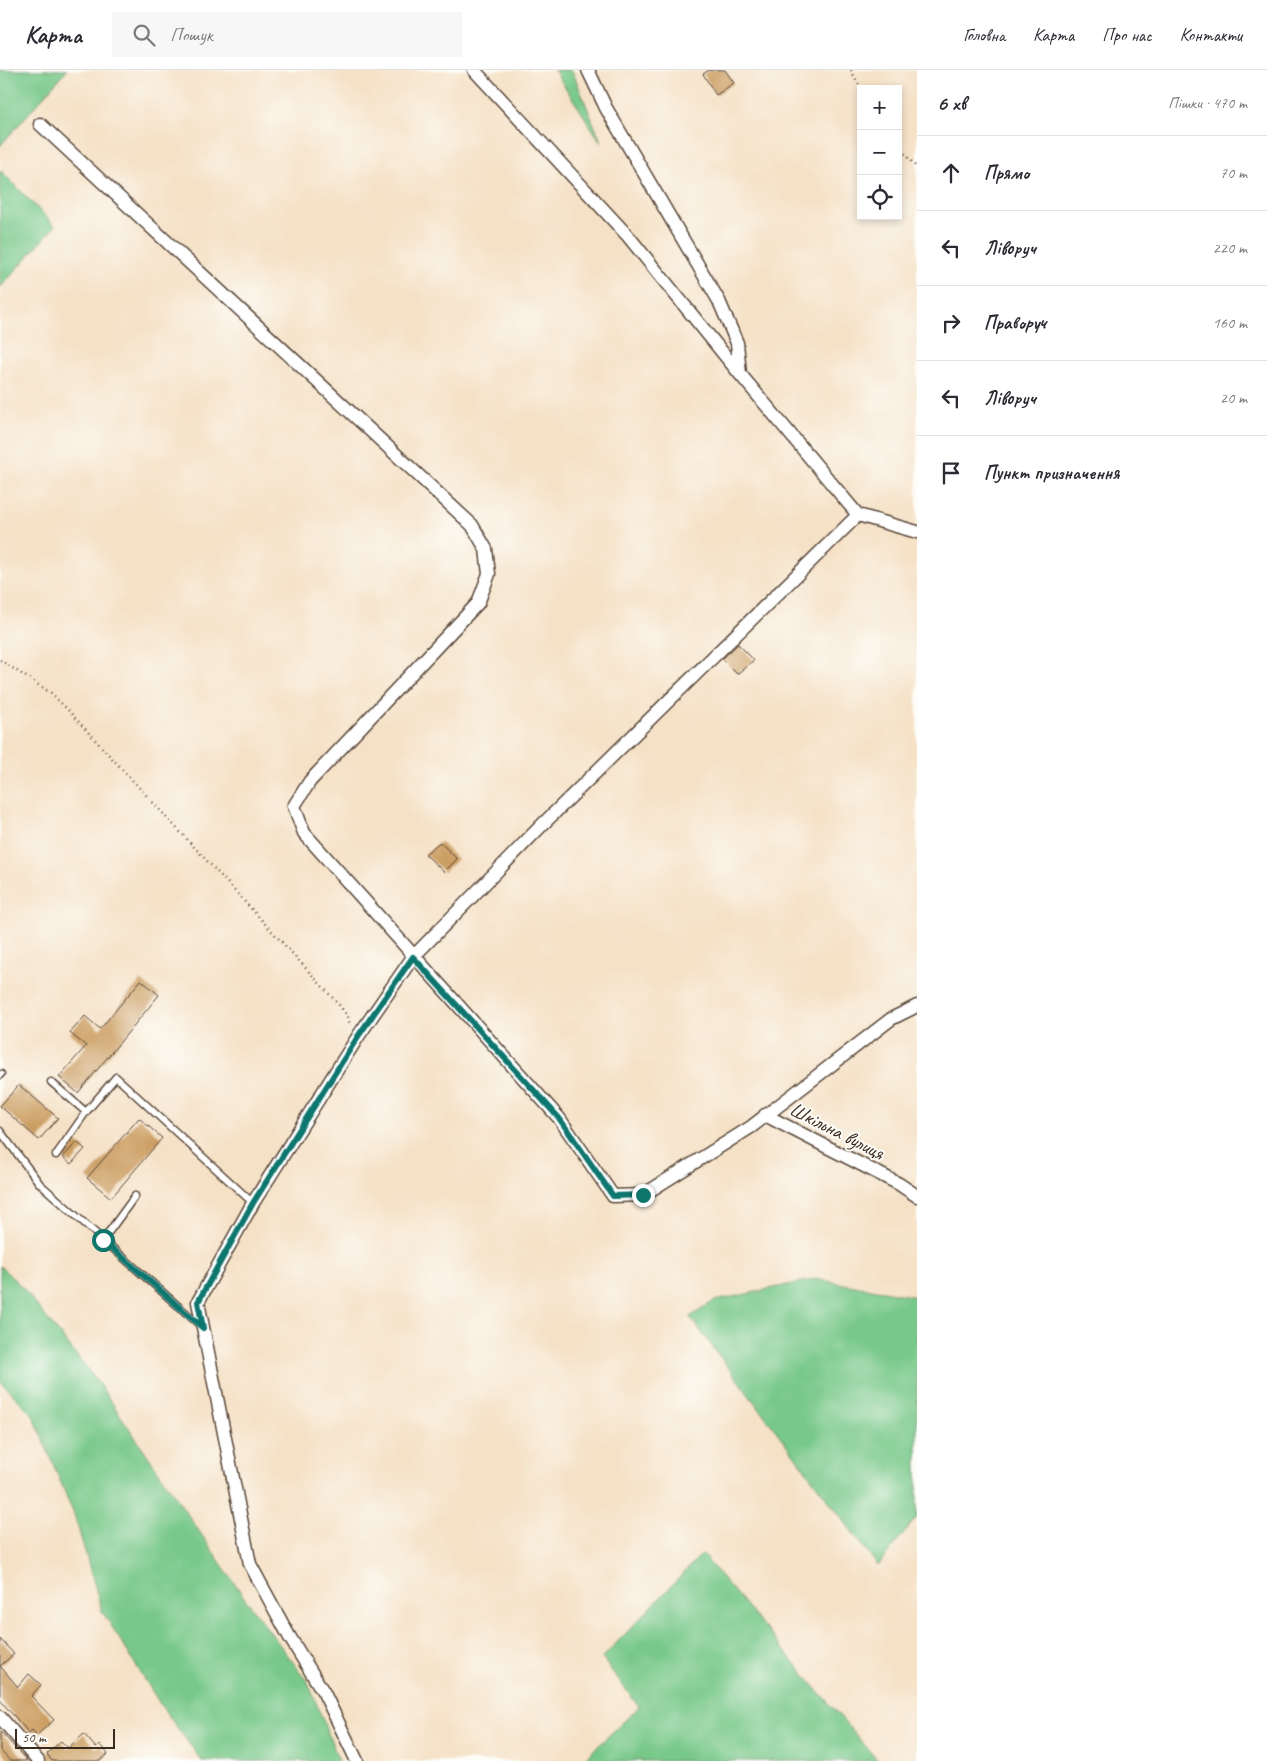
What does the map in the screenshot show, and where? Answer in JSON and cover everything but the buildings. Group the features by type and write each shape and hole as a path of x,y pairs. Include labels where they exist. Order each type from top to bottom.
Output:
{"street":[{"path":"474,70 628,236 858,515 917,532"},
{"path":"588,70 606,108 719,301 737,344 740,374"},
{"path":"40,124 472,525 486,549 489,574 478,603 310,781 294,806 304,833 559,1118 613,1196 643,1195 751,1127 891,1019 917,1006"},
{"path":"357,1761 324,1693 289,1636 250,1564 198,1302 253,1203 354,1043 413,957 543,824 858,515"},
{"name":"Шкільна вулиця","path":"765,1115 899,1184 917,1196"},
{"path":"0,1718 38,1761"}],"lane":[{"path":"56,1154 86,1112 116,1077 253,1203"},
{"path":"51,1082 86,1112"},
{"path":"0,1131 40,1184 203,1328"},
{"path":"103,1240 136,1196"}],"path":[{"path":"851,70 859,85"},
{"path":"902,151 917,168"},
{"path":"0,660 51,693 278,937 348,1017 354,1043"}],"green space":[{"path":"0,70 67,70 0,146"},
{"path":"554,70 572,70 602,144"},
{"path":"0,170 55,226 0,288"},
{"path":"0,1266 22,1287 97,1381 248,1603 308,1682 339,1761 202,1761 162,1707 102,1611 75,1517 33,1415 0,1381"},
{"path":"815,1279 917,1297 917,1517 878,1566 690,1317 714,1301"},
{"path":"702,1554 878,1761 582,1761 639,1707 602,1658"}],"route":[{"path":"103,1240 203,1328 198,1302 253,1203 359,1035 413,957 559,1118 613,1196 643,1195"}]}
